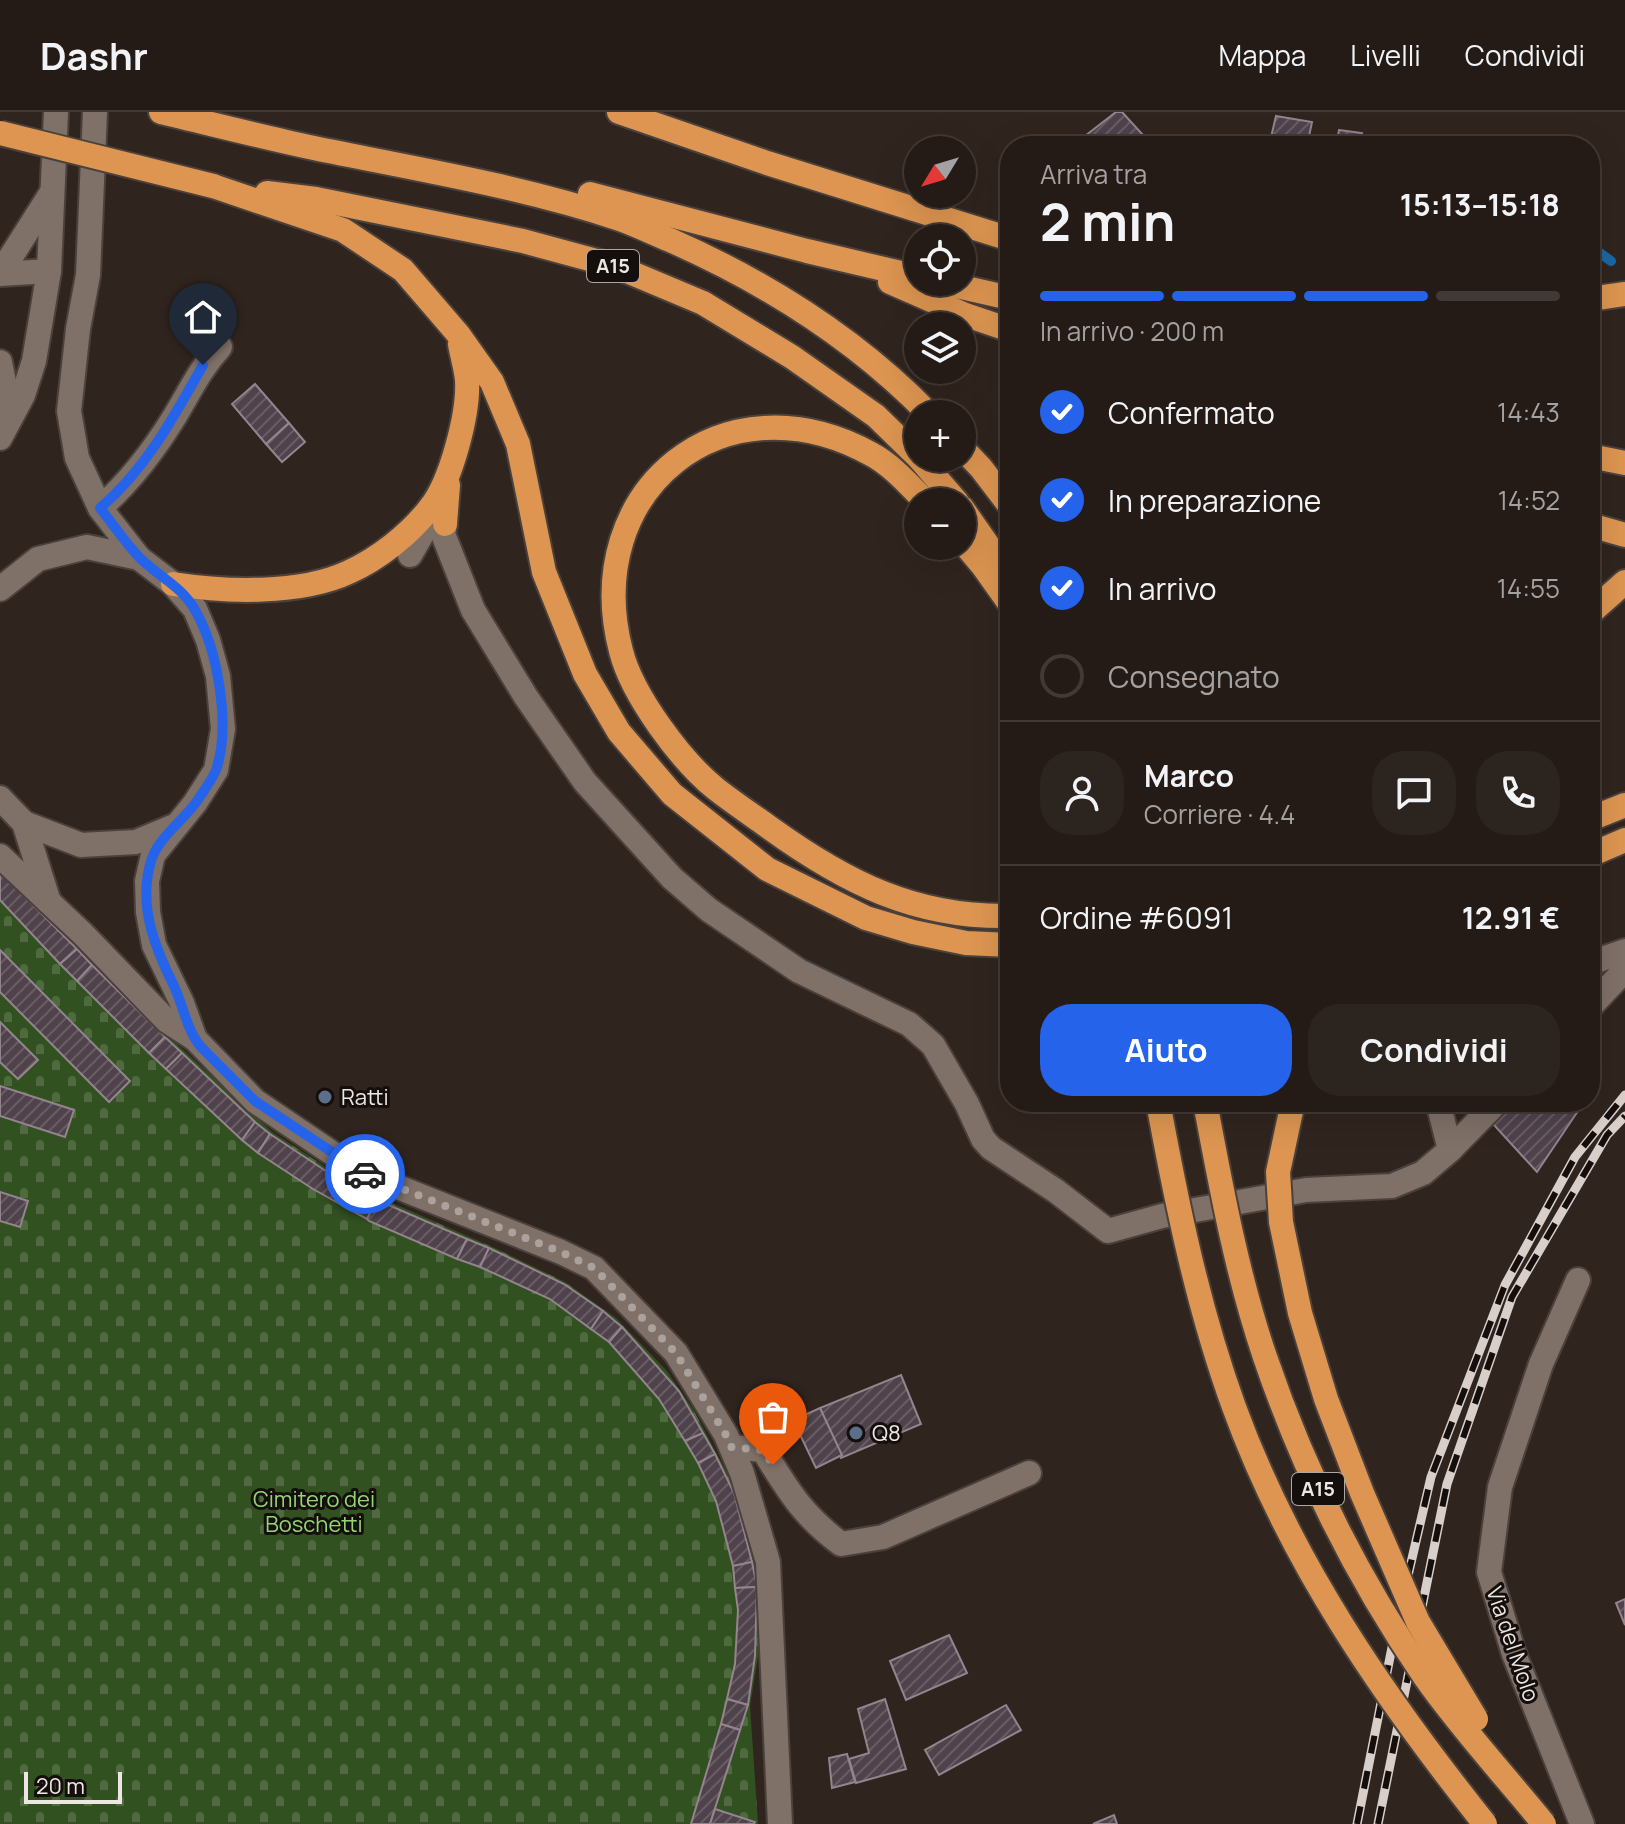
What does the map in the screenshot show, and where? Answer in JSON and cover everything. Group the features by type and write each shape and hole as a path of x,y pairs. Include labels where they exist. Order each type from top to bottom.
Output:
{"highway":[{"name":"A15","path":"161,112 309,147 481,181 621,219 707,257 783,298 852,345 916,400"},
{"path":"619,112 767,163 1000,236"},
{"path":"0,133 316,210 403,270 458,334 492,382 518,444 544,572 585,674 619,732 672,794 767,869 866,918 966,943 1000,945"},
{"path":"481,181 542,182 904,274"},
{"name":"A15","path":"316,210 523,241 615,266 703,303 792,357 864,407 904,443"},
{"path":"807,251 1000,326"},
{"path":"976,290 1000,296"},
{"path":"1600,298 1625,294"},
{"path":"173,584 201,588 300,586 348,573 438,515 444,509 452,463 465,421 467,381 458,334"},
{"path":"911,488 874,455 837,439 800,429 738,430 697,447 665,469 633,511 617,554 612,600 621,653 644,702 673,745 714,788 805,853 857,884 918,906 1000,916"},
{"path":"1600,458 1625,463"},
{"path":"976,463 1000,493"},
{"name":"A15","path":"932,472 945,488"},
{"path":"976,528 1000,563"},
{"path":"1600,528 1625,535"},
{"path":"1600,539 1625,535"},
{"path":"976,559 1000,591"},
{"path":"1600,604 1625,582"},
{"path":"1600,818 1625,805"},
{"path":"1600,851 1625,840"},
{"name":"A15","path":"1160,1112 1175,1195 1210,1333 1234,1408 1274,1503 1351,1642 1485,1824"},
{"name":"A15","path":"1207,1112 1230,1226 1260,1340 1306,1466 1363,1574 1426,1678 1545,1824"},
{"path":"1291,1112 1278,1172 1281,1222 1300,1313 1326,1399 1362,1493 1418,1622 1471,1711 1545,1824"}],"street":[{"path":"0,438 23,395 34,361 49,271 56,112"},
{"path":"95,112 88,275 78,329 69,411 77,458 100,508 139,558 173,584 195,609 218,676 223,729 216,770 195,803 153,855 147,881 154,945 182,1003 195,1039"},
{"path":"0,274 53,190"},
{"path":"49,271 66,293 78,329"},
{"path":"0,274 49,271"},
{"path":"100,508 126,486 175,417 203,365 220,347"},
{"path":"0,362 6,392 0,425"},
{"path":"410,555 438,515"},
{"path":"438,515 473,610 526,697 585,782 672,878 709,910 772,955 909,1024 933,1045 983,1139 991,1148 1056,1191 1108,1231 1162,1216 1306,1190 1392,1186 1423,1173 1487,1112"},
{"path":"0,589 38,559 87,547 139,558"},
{"path":"0,798 24,823 81,845 136,842 174,826"},
{"path":"24,823 50,904"},
{"path":"0,856 83,934 167,1021 195,1039 255,1101 360,1172 594,1268 676,1353 726,1435 742,1473 768,1562 780,1824"},
{"path":"1600,960 1625,951"},
{"path":"1600,996 1625,970"},
{"path":"1440,1112 1450,1150"},
{"name":"Via del Molo","path":"1578,1280 1541,1364 1500,1487 1489,1572 1514,1654 1582,1824"},
{"path":"731,1447 763,1450 797,1505 841,1544 883,1537 1029,1473"}],"green space":[{"name":"Cimitero dei Boschetti","path":"0,868 167,1035 272,1132 358,1188 565,1282 616,1318 666,1370 693,1409 737,1492 760,1586 758,1656 750,1706 758,1824 0,1824"}],"building":[{"path":"1116,112 1122,112 1144,136 1085,136"},
{"path":"1276,116 1312,122 1309,136 1271,136"},
{"path":"1339,130 1362,133 1362,136 1338,136"},
{"path":"255,384 289,423 266,444 232,404"},
{"path":"289,423 305,442 282,462 266,444"},
{"path":"0,872 77,949 60,964 0,900"},
{"path":"77,949 92,965 77,981 60,964"},
{"path":"0,950 130,1081 109,1102 0,992"},
{"path":"92,965 165,1037 149,1053 77,981"},
{"path":"0,1022 38,1060 18,1079 0,1062"},
{"path":"165,1037 182,1053 166,1069 149,1053"},
{"path":"182,1053 255,1122 242,1140 166,1069"},
{"path":"0,1086 74,1110 65,1137 0,1116"},
{"path":"1482,1112 1577,1112 1537,1172"},
{"path":"255,1122 270,1134 258,1153 242,1140"},
{"path":"270,1134 356,1191 347,1208 258,1153"},
{"path":"356,1191 377,1200 367,1219 347,1208"},
{"path":"0,1192 28,1201 20,1227 0,1221"},
{"path":"377,1200 467,1239 457,1259 369,1221 367,1219"},
{"path":"467,1239 489,1248 480,1267 457,1259"},
{"path":"489,1248 564,1284 603,1311 591,1329 550,1299 480,1267"},
{"path":"603,1311 622,1327 609,1342 591,1329"},
{"path":"622,1327 679,1391 703,1433 685,1441 659,1399 609,1342"},
{"path":"901,1375 921,1424 841,1458 820,1408"},
{"path":"820,1408 842,1455 816,1468 793,1420"},
{"path":"703,1433 715,1454 698,1463 685,1441"},
{"path":"715,1454 734,1493 752,1562 733,1566 716,1501 698,1463"},
{"path":"752,1562 757,1587 735,1588 733,1566"},
{"path":"757,1587 755,1656 748,1705 727,1699 735,1664 738,1610 735,1588"},
{"path":"1625,1599 1625,1625 1616,1603"},
{"path":"949,1635 967,1673 906,1700 890,1661"},
{"path":"727,1699 748,1705 740,1730 721,1724"},
{"path":"885,1699 906,1769 856,1783 849,1759 869,1753 858,1709"},
{"path":"1006,1705 1021,1730 939,1775 925,1750"},
{"path":"721,1724 740,1730 710,1824 691,1824"},
{"path":"847,1754 855,1782 832,1788 829,1758"},
{"path":"715,1809 755,1822 710,1824"},
{"path":"1114,1815 1117,1824 1093,1824"}],"waterway":[{"path":"1600,253 1611,261"}],"railway":[{"path":"1357,1824 1396,1627 1431,1477 1505,1285 1575,1157 1625,1095"},
{"path":"1378,1824 1447,1484 1512,1297 1607,1135 1625,1116"}],"way so far":[{"path":"365,1174 594,1268 676,1353 731,1447 763,1450 773,1465"}],"place":[{"name":"Ratti","path":"325,1097"},
{"name":"Q8","path":"856,1433"}],"route":[{"path":"203,365 175,417 126,486 100,508 139,558 173,584 195,609 218,676 223,729 216,770 195,803 153,855 147,881 154,945 201,1047 255,1101 365,1174"}]}
